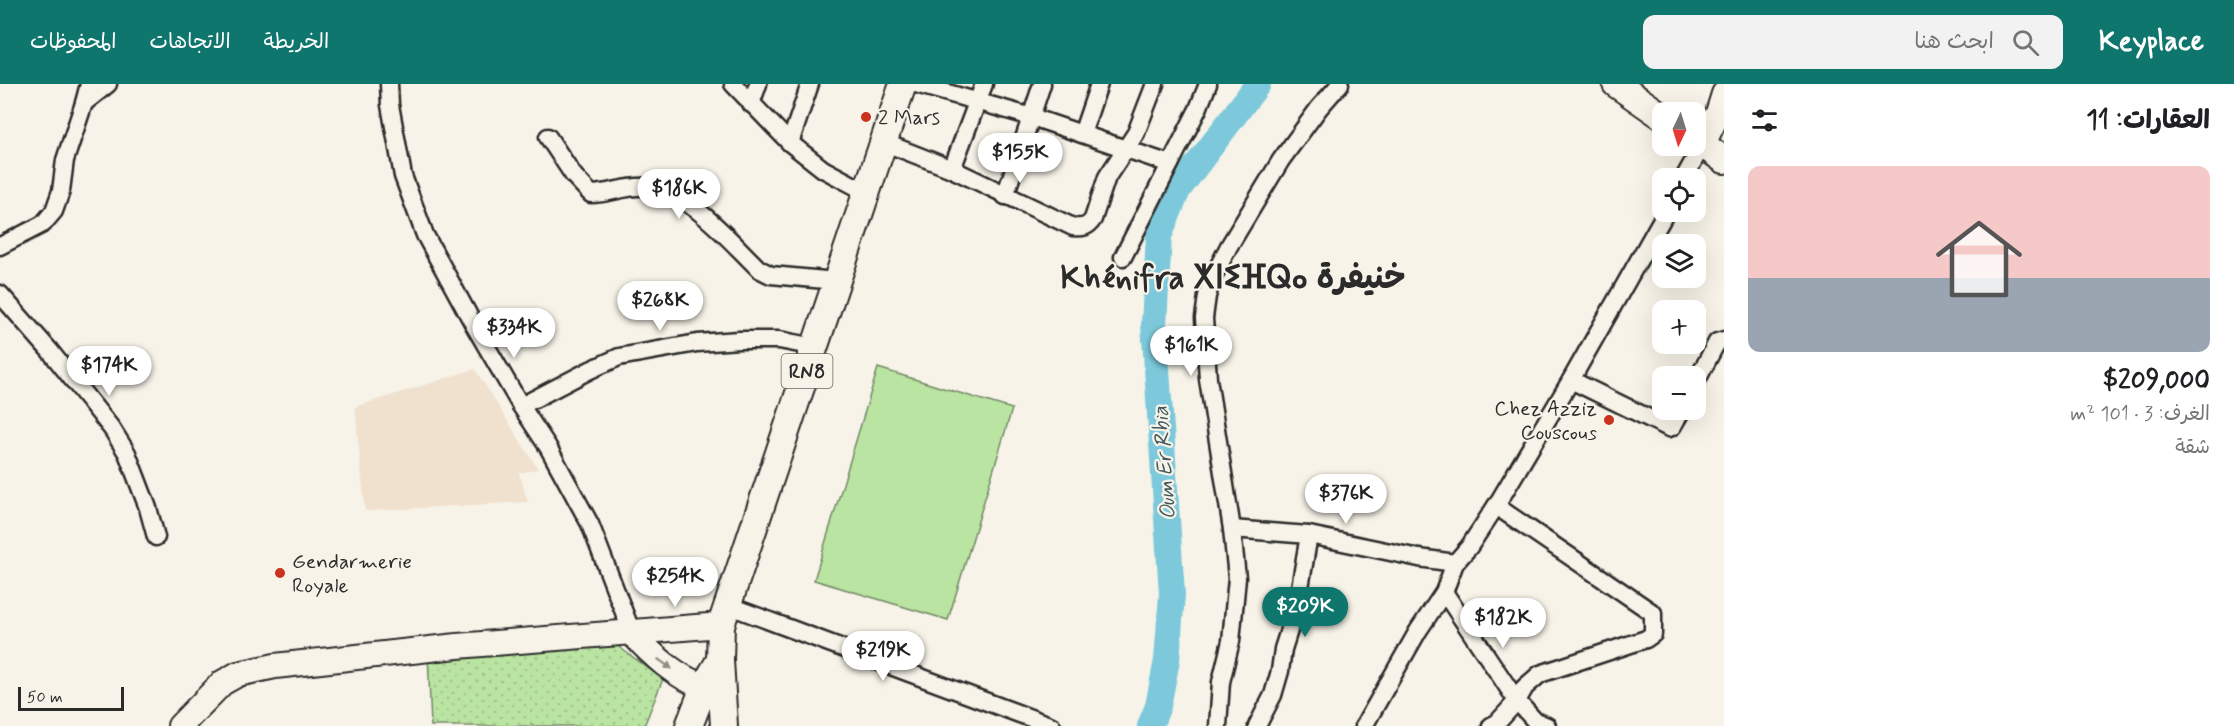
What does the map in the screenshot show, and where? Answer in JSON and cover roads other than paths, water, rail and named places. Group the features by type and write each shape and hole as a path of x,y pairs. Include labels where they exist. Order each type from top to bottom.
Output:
{"main road":[{"name":"RN8","path":"724,726 720,660 724,615 903,84"},
{"path":"1616,84 1652,109"},
{"path":"1706,146 1724,160"},
{"name":"RN8","path":"689,726 704,687 720,660"}],"street":[{"path":"0,246 43,224 54,211 61,191 65,160 89,84"},
{"path":"84,103 108,84"},
{"path":"389,84 390,105 403,176 425,235 590,524 632,633 656,658 690,681 704,687"},
{"path":"733,84 790,143 823,169 866,192"},
{"path":"751,104 758,84"},
{"path":"790,143 810,84"},
{"path":"916,84 1032,117 1170,164"},
{"path":"952,169 984,84"},
{"path":"1005,196 1042,84"},
{"path":"1082,134 1099,84"},
{"path":"883,142 952,169 1073,227 1086,227 1094,219 1107,177 1136,134 1155,84"},
{"path":"1123,257 1208,84"},
{"path":"1220,726 1221,682 1231,641 1237,578 1232,530 1208,380 1204,318 1207,296 1213,277 1229,246 1281,160 1319,108 1340,84"},
{"path":"1706,131 1718,113 1724,94"},
{"path":"548,137 574,176 591,194 629,187 648,187 672,193 692,207 759,269 771,275 837,281"},
{"path":"1364,726 1418,631 1444,592 1455,563 1469,547 1496,506 1571,380 1660,222"},
{"path":"0,294 50,351 117,437 127,453 148,508 156,537"},
{"path":"521,406 619,357 697,343 739,340 778,340 815,347"},
{"path":"1704,366 1717,342 1724,340"},
{"path":"1571,380 1652,420"},
{"path":"1653,420 1669,428 1676,420"},
{"path":"1491,726 1497,723 1517,701 1525,687 1540,674 1646,639 1653,634 1654,621 1653,613 1496,506"},
{"path":"1232,530 1309,535 1419,558 1455,563"},
{"path":"1257,726 1273,694 1280,671 1283,649 1297,605 1309,535"},
{"path":"1444,592 1517,701 1535,721 1547,726"},
{"path":"180,726 222,683 238,674 258,669 456,646 632,633 724,615 1052,726"}],"waterway":[{"name":"Oum Er Rbia","path":"1150,726 1158,706 1167,660 1172,594 1154,324 1159,236 1178,190 1258,84"}],"place":[{"name":"2 Mars","path":"866,117"},
{"name":"Chez Azziz Couscous","path":"1609,420"},
{"name":"Gendarmerie Royale","path":"280,573"}],"district":[{"name":"Khénifra ⵅⵏⵉⴼⵕⴰ خنيفرة","path":"1233,276"}]}
